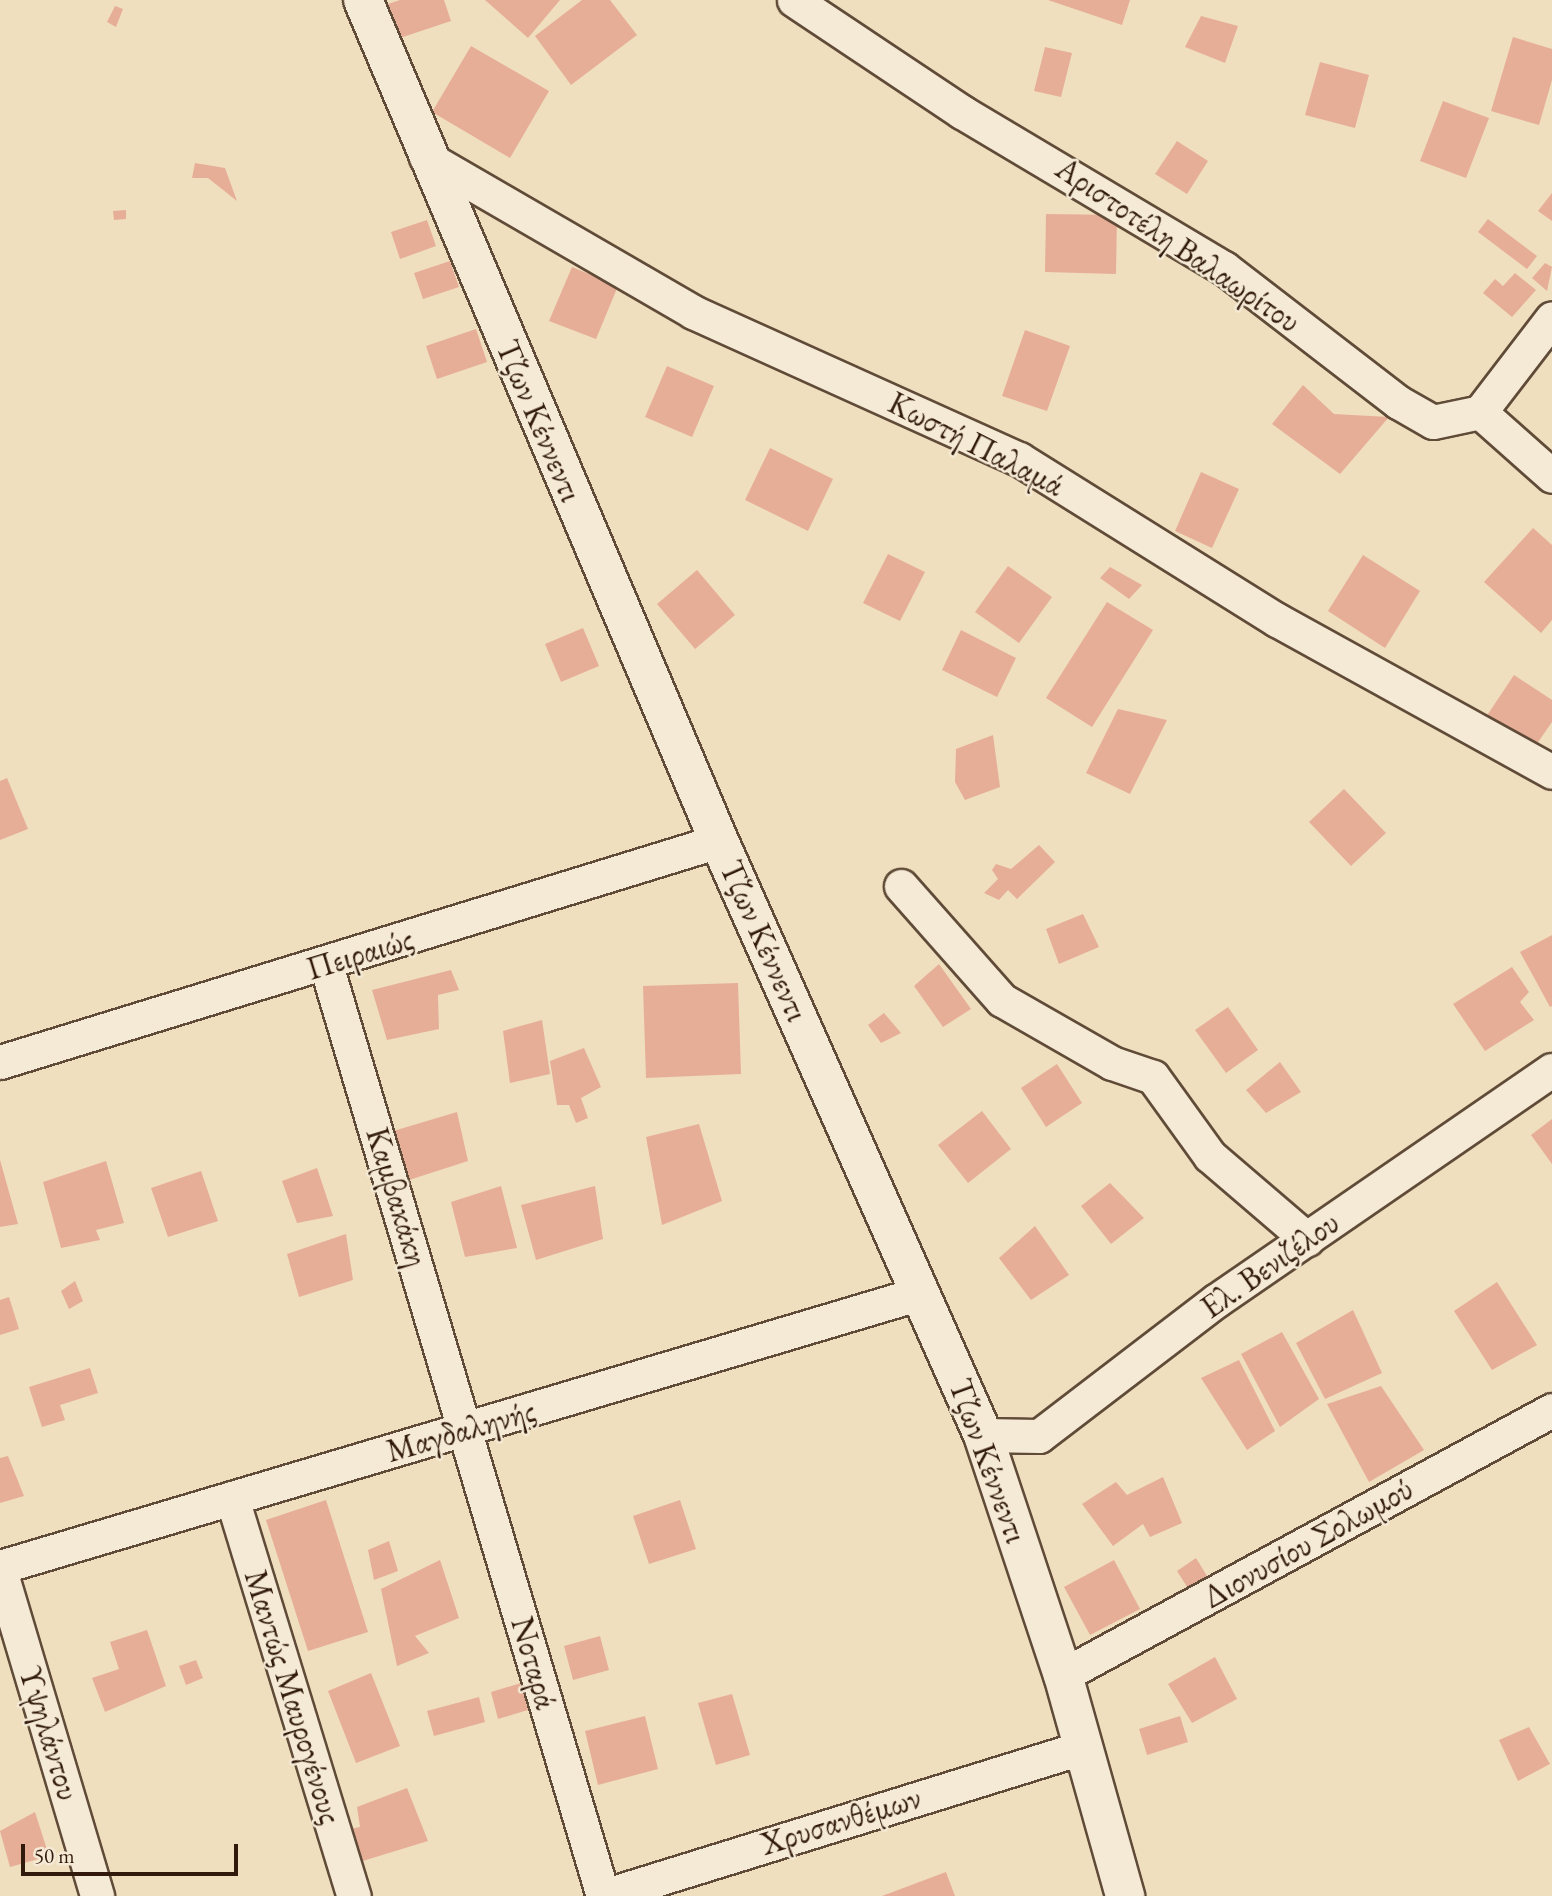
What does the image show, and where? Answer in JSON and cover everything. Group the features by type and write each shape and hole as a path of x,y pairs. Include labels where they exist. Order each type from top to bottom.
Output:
{"street":[{"name":"Τζων Κέννεντι","path":"363,0 426,157 719,841 983,1435 1063,1675 1080,1748 1125,1896"},
{"name":"Αριστοτέλη Βαλαωρίτου","path":"794,0 962,112 1224,268 1398,402 1433,422 1480,412"},
{"name":"Κωστή Παλαμά","path":"426,157 693,312 1020,459 1277,620 1552,772"},
{"path":"1552,318 1480,412 1552,476"},
{"name":"Πειραιώς","path":"0,1062 326,965 719,841"},
{"path":"901,886 1002,1000 1112,1063 1153,1077 1210,1156 1307,1239"},
{"name":"Καμβακάκη","path":"326,965 465,1431"},
{"name":"Ελ. Βενιζέλου","path":"983,1435 1039,1436 1307,1239 1552,1070"},
{"name":"Μαγδαληνής","path":"0,1569 921,1293"},
{"name":"Διονυσίου Σολωμού","path":"1063,1675 1552,1410"},
{"name":"Νοταρά","path":"465,1431 603,1896"},
{"name":"Μαντώς Μαυρογένους","path":"232,1498 354,1896"},
{"name":"Υψηλάντου","path":"0,1569 97,1896"},
{"name":"Χρυσανθέμων","path":"603,1896 1080,1748"}],"building":[{"path":"400,0 444,0 451,21 397,39 385,5"},
{"path":"485,0 560,0 528,38"},
{"path":"582,0 610,0 637,35 571,85 535,36"},
{"path":"1048,0 1130,0 1122,25"},
{"path":"115,6 123,9 116,27 107,22"},
{"path":"1201,16 1238,26 1225,63 1185,47"},
{"path":"1513,37 1552,49 1552,80 1539,125 1491,111"},
{"path":"471,46 549,91 510,158 432,112"},
{"path":"1045,47 1072,53 1061,97 1034,91"},
{"path":"1320,62 1369,75 1355,128 1305,115"},
{"path":"1443,101 1489,118 1466,178 1420,161"},
{"path":"1177,141 1208,161 1187,194 1155,174"},
{"path":"195,163 225,168 237,201 208,178 192,178"},
{"path":"1552,193 1552,221 1538,211"},
{"path":"126,210 126,219 114,220 113,211"},
{"path":"1046,214 1117,215 1116,274 1045,272"},
{"path":"1488,219 1537,256 1527,269 1478,232"},
{"path":"427,220 436,246 400,259 391,232"},
{"path":"450,261 459,287 423,299 414,273"},
{"path":"1545,263 1552,267 1547,291 1532,278"},
{"path":"572,267 618,286 596,339 549,321"},
{"path":"1515,273 1536,290 1512,317 1483,293 1495,279 1503,286"},
{"path":"476,329 487,362 437,379 426,346"},
{"path":"1025,330 1070,346 1047,411 1002,396"},
{"path":"667,366 714,386 692,437 645,417"},
{"path":"1303,385 1334,414 1389,417 1340,474 1272,424"},
{"path":"770,448 833,479 808,531 745,500"},
{"path":"1201,472 1239,489 1212,548 1175,531"},
{"path":"1533,528 1552,545 1552,620 1541,633 1484,582"},
{"path":"888,554 925,572 900,621 863,603"},
{"path":"1363,555 1420,591 1385,648 1328,611"},
{"path":"1008,566 1052,597 1019,643 975,612"},
{"path":"1110,567 1142,585 1129,599 1100,578"},
{"path":"697,570 735,615 695,649 657,604"},
{"path":"1107,602 1153,630 1092,727 1046,698"},
{"path":"583,628 599,666 561,682 545,644"},
{"path":"961,630 1016,658 997,697 942,670"},
{"path":"1514,675 1552,700 1552,722 1534,748 1486,717"},
{"path":"1118,709 1167,720 1130,794 1086,773"},
{"path":"993,735 1000,787 965,800 955,782 956,749"},
{"path":"7,778 28,829 0,840 0,781"},
{"path":"1344,789 1386,833 1351,866 1309,822"},
{"path":"1039,845 1055,862 1017,899 1008,890 999,900 984,893 998,879 992,870 996,864 1011,869"},
{"path":"1083,914 1099,947 1059,964 1046,929"},
{"path":"1552,935 1552,1006 1550,1007 1520,952"},
{"path":"939,964 971,1009 943,1027 914,986"},
{"path":"1512,967 1529,992 1520,1002 1534,1020 1485,1051 1453,1004"},
{"path":"451,970 459,990 438,995 439,1029 387,1040 372,990"},
{"path":"738,983 741,1074 646,1078 643,986"},
{"path":"1228,1007 1258,1050 1226,1073 1195,1030"},
{"path":"884,1013 901,1033 881,1043 868,1025"},
{"path":"542,1020 550,1074 510,1083 503,1031"},
{"path":"584,1048 601,1087 581,1098 588,1118 576,1123 569,1105 557,1105 550,1061"},
{"path":"1280,1062 1301,1092 1266,1113 1246,1090"},
{"path":"1057,1064 1082,1103 1046,1127 1021,1088"},
{"path":"982,1111 1011,1149 968,1183 938,1145"},
{"path":"457,1112 468,1161 406,1181 390,1132"},
{"path":"1552,1119 1552,1164 1531,1135"},
{"path":"699,1124 722,1201 662,1225 646,1137"},
{"path":"0,1160 18,1224 0,1227"},
{"path":"106,1161 124,1223 96,1230 100,1240 61,1248 43,1182"},
{"path":"317,1168 333,1216 297,1223 282,1181"},
{"path":"201,1171 218,1221 168,1237 151,1188"},
{"path":"1110,1183 1144,1218 1111,1244 1081,1206"},
{"path":"501,1186 517,1248 465,1257 451,1202"},
{"path":"595,1186 603,1239 536,1260 521,1205"},
{"path":"1035,1226 1069,1275 1031,1300 999,1258"},
{"path":"346,1234 353,1280 299,1297 287,1254"},
{"path":"75,1281 83,1301 69,1309 61,1291"},
{"path":"1497,1282 1537,1345 1492,1370 1454,1311"},
{"path":"9,1297 19,1329 0,1335 0,1300"},
{"path":"1353,1310 1382,1373 1325,1399 1296,1343"},
{"path":"1282,1332 1319,1399 1280,1427 1241,1354"},
{"path":"1239,1360 1275,1431 1247,1450 1201,1378"},
{"path":"90,1368 98,1393 60,1405 65,1420 42,1427 29,1387"},
{"path":"1381,1386 1424,1450 1369,1482 1327,1404"},
{"path":"8,1456 24,1496 0,1503 0,1458"},
{"path":"1163,1477 1182,1523 1150,1537 1143,1524 1113,1546 1082,1504 1116,1482 1127,1495"},
{"path":"326,1500 368,1632 308,1651 266,1520"},
{"path":"680,1500 696,1549 649,1564 633,1516"},
{"path":"389,1541 398,1571 374,1580 368,1550"},
{"path":"1196,1558 1215,1589 1196,1601 1177,1571"},
{"path":"440,1560 459,1618 415,1636 429,1653 397,1666 381,1589"},
{"path":"1114,1560 1140,1609 1090,1635 1064,1587"},
{"path":"147,1630 166,1686 105,1712 92,1678 119,1669 110,1642"},
{"path":"600,1636 609,1670 573,1680 564,1646"},
{"path":"1215,1657 1237,1699 1192,1723 1168,1684"},
{"path":"196,1660 203,1678 186,1685 179,1666"},
{"path":"371,1673 400,1746 356,1763 328,1691"},
{"path":"521,1683 528,1710 498,1719 491,1692"},
{"path":"732,1694 750,1755 716,1765 698,1703"},
{"path":"479,1697 485,1722 434,1736 427,1711"},
{"path":"645,1716 658,1769 598,1785 585,1731"},
{"path":"1180,1716 1188,1742 1147,1755 1139,1729"},
{"path":"1529,1727 1550,1764 1518,1781 1499,1740"},
{"path":"407,1788 428,1841 353,1864 339,1831 360,1827 357,1807"},
{"path":"35,1812 49,1856 10,1867 0,1831"},
{"path":"946,1872 955,1896 882,1896"}]}
